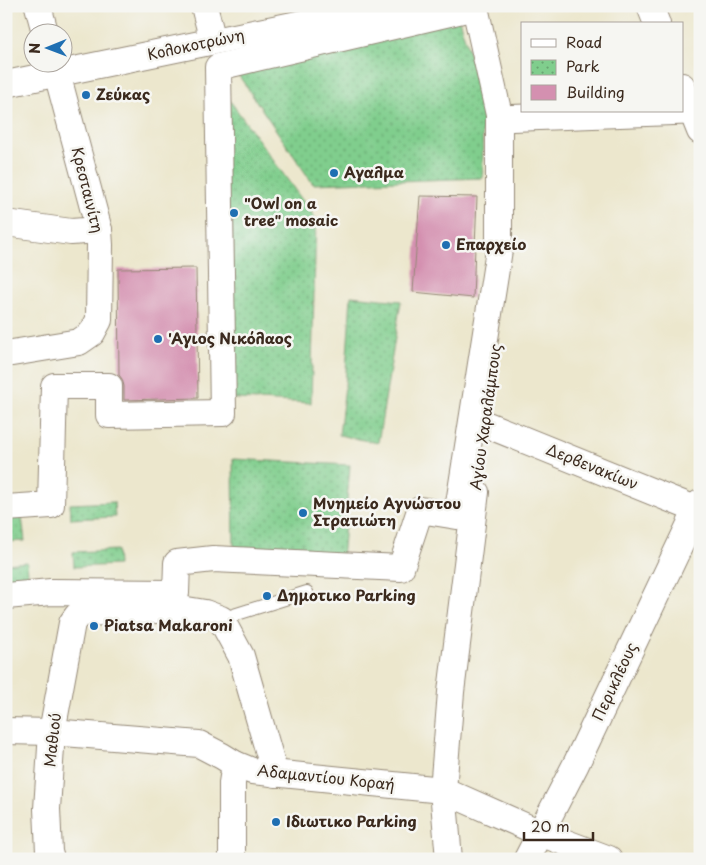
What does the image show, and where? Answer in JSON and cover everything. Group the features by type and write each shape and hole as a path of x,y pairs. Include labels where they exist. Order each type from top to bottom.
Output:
{"street":[{"path":"38,6 42,22"},
{"path":"204,6 213,41"},
{"name":"Κολοκοτρώνη","path":"72,65 213,41 348,10 385,6"},
{"name":"Αγίου Χαραλάμπους","path":"449,859 443,790 461,607 500,312 512,180 512,118 488,6"},
{"path":"650,6 656,22"},
{"path":"6,508 51,505 54,386 109,386 109,415 223,413 218,68 475,7 499,115 499,250 457,516 420,510 401,568 213,559 177,563 176,593 51,592 6,596"},
{"name":"Κολοκοτρώνη","path":"6,84 44,72"},
{"name":"Κρεσταινίτη","path":"6,354 79,342 92,333 99,320 99,230 57,72"},
{"path":"512,118 697,118 684,90"},
{"path":"6,223 71,232 99,230"},
{"name":"Δερβενακίων","path":"485,424 699,508"},
{"name":"Περικλέους","path":"528,859 576,764 699,508"},
{"name":"Μαθιού","path":"51,859 47,809 52,732 72,623 77,616 84,613 181,609 206,612 222,619"},
{"path":"222,619 241,656 275,774"},
{"name":"Αδαμαντίου Κοραή","path":"6,731 52,732 199,744 252,771 443,790 540,833 608,859"},
{"path":"232,859 232,783 235,764"}],"lane":[{"path":"222,619 307,592"}],"green space":[{"path":"457,12 482,97 483,178 313,184 237,73"},
{"path":"228,98 316,219 311,403 221,398"},
{"path":"351,296 401,301 378,443 339,435 345,386"},
{"path":"233,459 350,465 342,560 234,555"},
{"path":"114,502 115,517 71,519 70,504"},
{"path":"22,517 25,541 6,542 6,519"},
{"path":"117,550 118,565 74,567 73,552"},
{"path":"27,562 29,586 6,587 6,564"}],"building":[{"name":"Επαρχείο","path":"420,196 477,197 473,298 413,292"},
{"name":"'Αγιος Νικόλαος","path":"196,268 198,398 124,400 124,386 119,375 118,269"}],"place":[{"name":"Ζεύκας","path":"86,95"},
{"name":"Αγαλμα","path":"334,173"},
{"name":"\"Owl on a tree\" mosaic","path":"234,213"},
{"name":"Επαρχείο","path":"446,245"},
{"name":"'Αγιος Νικόλαος","path":"158,339"},
{"name":"Μνημείο Αγνώστου Στρατιώτη","path":"303,513"},
{"name":"Δημοτικο Parking","path":"267,596"},
{"name":"Piatsa Makaroni","path":"94,626"},
{"name":"Ιδιωτικο Parking","path":"276,822"}]}
